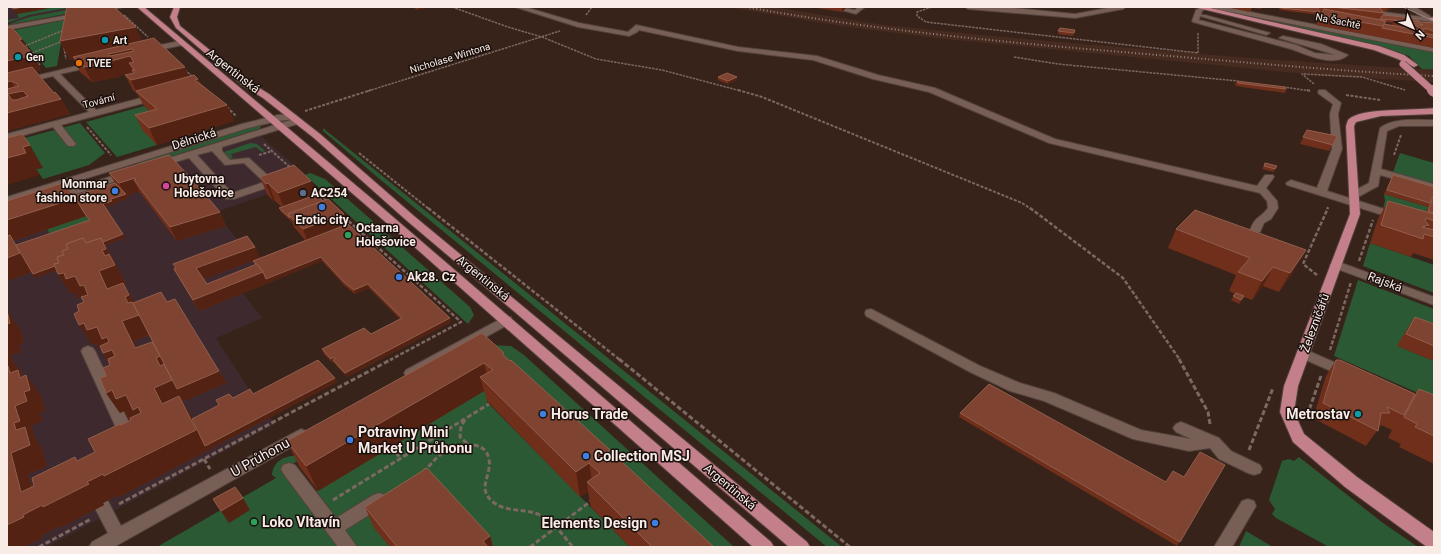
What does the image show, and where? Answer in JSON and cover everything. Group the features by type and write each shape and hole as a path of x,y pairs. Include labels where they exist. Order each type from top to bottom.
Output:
{"main road":[{"name":"Argentinská","path":"140,7 180,43 506,320 765,547"},
{"name":"Argentinská","path":"177,7 174,12 173,19 178,27 245,83 266,96 296,119 410,218 802,547"},
{"path":"1199,12 1376,48 1393,54 1414,65 1434,82"},
{"path":"1393,54 1434,92"},
{"name":"Železničářů","path":"1434,112 1372,115 1358,117 1352,120 1350,126 1355,214 1291,386 1287,412 1298,438 1351,482 1434,542"}],"street":[{"path":"518,7 578,25 629,34 635,31 636,27 738,48 814,58 876,77 932,90 1052,141 1262,191 1272,201 1273,208 1267,217 1260,221 1256,230"},
{"path":"844,10 856,12 862,7"},
{"path":"968,7 1075,16 1123,7"},
{"name":"Na Šachtě","path":"1215,7 1434,50"},
{"path":"1410,7 1433,20"},
{"path":"1400,8 1433,20"},
{"path":"7,28 92,10 121,9"},
{"path":"1358,11 1433,20"},
{"path":"1199,12 1283,42 1328,57 1338,57 1344,55 1318,46 1283,42"},
{"path":"137,53 180,43"},
{"path":"7,85 54,73 83,62 99,62"},
{"path":"54,73 94,113"},
{"path":"1421,86 1434,86"},
{"path":"1321,192 1337,149 1334,114 1337,103 1322,92"},
{"name":"Tovární","path":"7,137 167,94"},
{"name":"Dělnická","path":"7,200 270,119 296,119"},
{"name":"Dělnická","path":"44,200 279,126 296,119"},
{"path":"1354,199 1374,184 1383,130 1386,127 1394,125 1434,123"},
{"path":"54,124 71,144"},
{"path":"191,154 219,169 246,160 271,183 230,197 219,169 217,151 218,145"},
{"path":"118,165 126,174"},
{"path":"1377,171 1434,187"},
{"path":"1262,191 1265,181 1269,177"},
{"path":"1291,184 1354,199 1405,218"},
{"name":"Rajská","path":"1336,265 1434,301"},
{"path":"871,313 975,369 1015,387 1049,397 1138,435 1189,445 1214,442"},
{"path":"400,379 506,320"},
{"path":"88,351 125,431 108,447"},
{"path":"1304,354 1362,380"},
{"path":"1181,428 1214,442 1225,454 1249,466"},
{"name":"U Průhonu","path":"98,547 307,431 313,446"},
{"path":"289,469 348,547"},
{"path":"88,479 104,512 118,536"},
{"path":"334,528 394,490"},
{"path":"1223,547 1248,506"}],"path":[{"path":"452,7 465,13 542,37 596,59 662,70 762,97 1000,193 1037,211 1085,251 1119,274 1128,284 1178,356 1208,412 1214,442"},
{"path":"578,25 584,21 588,10 592,7"},
{"path":"932,7 917,12 917,16 926,22 1198,53 1199,12"},
{"path":"121,9 150,39"},
{"name":"Nicholase Wintona","path":"305,112 578,25"},
{"path":"25,46 64,30"},
{"path":"20,40 32,53 41,67"},
{"path":"32,53 63,41"},
{"path":"1014,58 1058,64 1244,82"},
{"path":"184,69 197,81"},
{"path":"1322,92 1302,74 1362,77 1405,90"},
{"path":"1283,87 1380,100"},
{"path":"226,107 237,116"},
{"path":"80,117 118,165"},
{"path":"262,142 295,173"},
{"path":"353,149 618,358 850,547"},
{"path":"258,155 272,151"},
{"path":"313,189 331,205"},
{"path":"39,547 461,322 343,215"},
{"path":"1313,242 1303,264 1317,275 1314,282"},
{"path":"1310,422 1307,416 1353,277"},
{"path":"1249,466 1275,384"},
{"path":"319,509 489,404"},
{"path":"465,419 461,426 460,437 469,445"},
{"path":"421,474 442,453 460,445 469,445 484,450 490,461 484,483 488,498 501,507 542,516 573,547"},
{"path":"391,447 401,459"},
{"path":"530,547 594,500"}],"shaded area":[{"path":"7,7 84,7 50,16 7,24"},
{"path":"727,7 772,7 884,25 991,36 1249,58 1401,68 1398,65 1416,69 1434,69 1434,82 1328,76 945,39 841,26"},
{"path":"261,136 305,175 280,190 216,212 245,250 252,248 263,261 268,283 243,293 262,318 216,338 252,394 275,424 47,547 7,547 7,216 130,176"}],"green space":[{"path":"55,7 72,7 29,15 7,23 7,20 19,18 17,14"},
{"path":"82,7 82,11 7,25 29,17"},
{"path":"1207,7 1431,51 1434,53 1434,69 1422,69 1409,56 1386,48"},
{"path":"65,20 57,66 46,68 15,30"},
{"path":"144,106 164,125 157,145 117,157 86,122"},
{"path":"80,123 105,153 89,165 43,179 36,169 42,168 10,142"},
{"path":"259,125 261,127 259,129 143,165 138,164 140,161"},
{"path":"323,128 842,547 827,547 382,181 323,131"},
{"path":"250,143 257,144 265,151 262,152 256,147 231,154 233,158 230,159 224,152"},
{"path":"1400,153 1434,163 1434,184 1393,172"},
{"path":"310,173 325,179 470,307 474,315 468,324 305,175"},
{"path":"1384,194 1428,207 1429,206 1423,218 1383,209 1385,201"},
{"path":"86,216 93,224 53,238 47,229"},
{"path":"1370,243 1434,265 1434,293 1363,266"},
{"path":"1358,280 1434,309 1434,340 1398,346 1434,361 1434,400 1334,356"},
{"path":"491,345 511,346 524,355 734,547 709,547"},
{"path":"490,387 487,402 630,547 487,547 375,528 390,547 157,547 276,478 272,475 273,469 279,461 284,458 289,456 305,457 282,470 304,498"},
{"path":"1299,457 1383,523 1418,547 1329,547 1276,518 1272,514 1275,509 1269,500 1282,461 1289,459 1294,461"},
{"path":"1246,531 1273,547 1239,547"}],"building":[{"path":"12,7 23,7 13,9"},
{"path":"67,7 114,7 136,27 60,41"},
{"path":"1317,7 1320,12 1281,8"},
{"path":"1332,7 1379,7 1384,13"},
{"path":"1324,9 1386,21 1383,26 1321,15"},
{"path":"1383,15 1412,18 1420,22 1380,19"},
{"path":"1394,20 1434,23 1434,32 1429,29 1421,29 1415,25 1423,25 1421,24 1398,23"},
{"path":"1384,24 1424,31 1423,33 1434,35 1434,38 1382,28"},
{"path":"7,26 8,28 11,27 16,32 22,39 19,40 33,55 7,61"},
{"path":"1060,28 1075,30 1074,33 1058,31"},
{"path":"154,38 185,67 131,80 125,75 134,73 132,70 135,70 129,63 134,62 130,56 111,61 112,62 84,67 73,57","holes":["132,49 134,51 110,56 108,54"]},
{"path":"32,67 61,99 7,113 7,89 19,86 11,81 7,82 7,73","holes":["23,91 28,96 12,100 8,94"]},
{"path":"727,73 737,77 728,81 718,77"},
{"path":"194,75 198,79 195,80 227,105 149,128 135,115 157,109 136,91"},
{"path":"1237,81 1285,87 1286,89 1238,83"},
{"path":"1307,130 1337,136 1333,145 1303,137"},
{"path":"22,134 30,145 23,147 26,153 7,158 7,138"},
{"path":"169,155 220,212 170,227 134,180 136,179 135,178 119,183 109,173"},
{"path":"1265,163 1277,166 1275,169 1264,166"},
{"path":"294,165 311,181 278,193 268,183 266,184 260,177"},
{"path":"1393,175 1434,187 1434,195 1430,203 1387,190"},
{"path":"63,183 76,198 7,220 7,201"},
{"path":"115,183 126,194 111,199 112,201 103,204 123,234 103,242 101,238 86,243 83,238 66,244 68,249 62,251 64,255 57,257 59,263 54,264 55,266 33,274 16,245 90,220 74,196"},
{"path":"316,195 323,201 288,214 290,218 279,208"},
{"path":"328,199 344,214 303,229 288,214"},
{"path":"1432,200 1434,200 1434,213 1428,211"},
{"path":"1388,201 1434,214 1434,221 1426,218 1425,221 1429,225 1422,227 1434,230 1434,237 1424,234 1423,239 1381,225"},
{"path":"1195,210 1306,250 1290,273 1273,267 1262,281 1238,272 1250,258 1176,229"},
{"path":"348,224 450,318 345,373 333,360 335,359 334,357 331,359 322,349 364,328 371,334 402,318 368,284 354,290 344,282 321,257 266,279 263,272 253,261"},
{"path":"10,235 20,253 7,258 7,236"},
{"path":"247,236 255,247 196,268 207,284 257,264 263,272 193,300 174,269 176,268 173,264"},
{"path":"83,238 86,243 101,238 106,249 102,250 105,256 109,254 115,265 99,271 107,289 123,283 129,295 125,297 128,303 132,302 139,315 122,321 135,348 152,342 160,356 156,358 160,366 164,364 172,380 154,388 162,404 179,396 196,430 104,476 103,474 87,482 89,484 43,507 42,505 23,515 24,517 7,525 8,366 10,373 18,370 20,378 26,375 30,390 24,392 27,401 15,406 20,421 14,423 16,430 25,427 30,445 11,453 21,492 34,486 32,478 75,457 77,461 95,452 88,439 120,424 121,425 131,420 130,418 141,413 138,407 133,410 126,395 116,399 112,390 106,393 100,378 106,376 103,368 110,365 108,359 115,356 112,350 103,353 100,346 109,342 107,337 102,339 97,327 87,330 84,323 79,325 74,314 79,311 77,305 84,302 81,297 88,295 84,285 80,286 75,276 66,279 64,273 58,274 54,264 59,263 57,257 64,255 62,251 68,249 66,244"},
{"path":"161,292 167,302 175,299 219,371 177,389 133,303"},
{"path":"1236,293 1244,296 1241,300 1233,296"},
{"path":"7,311 10,323 7,324"},
{"path":"1415,317 1434,324 1434,346 1406,334"},
{"path":"482,333 504,353 502,354 510,361 511,360 610,450 607,452 617,460 619,459 714,547 652,547 587,482 600,473 589,463 576,472 480,377 493,370 484,363 306,466 287,441"},
{"path":"318,360 335,378 205,446 192,419 219,405 216,400 229,394 233,398 250,389 253,394"},
{"path":"1336,360 1340,360 1415,394 1404,415 1387,407 1390,413 1381,413 1378,431 1323,403"},
{"path":"989,384 1166,482 1173,471 1184,477 1200,452 1225,465 1180,542 960,413"},
{"path":"1419,389 1434,395 1434,436 1415,427 1417,424 1404,417"},
{"path":"427,468 490,536 483,541 488,547 397,547 365,507"},
{"path":"235,487 243,498 221,511 213,499"}],"tram line":[{"path":"1403,7 1434,21"}],"railway":[{"path":"746,7 896,30 996,41 1362,72 1434,76"}],"place":[{"name":"Art","path":"105,40"},
{"name":"Gen","path":"18,57"},
{"name":"TVEE","path":"79,63"},
{"name":"Ubytovna Holešovice","path":"166,186"},
{"name":"Monmar fashion store","path":"115,191"},
{"name":"AC254","path":"303,193"},
{"name":"Erotic city","path":"322,207"},
{"name":"Octarna Holešovice","path":"348,235"},
{"name":"Ak28. Cz","path":"399,277"},
{"name":"Horus Trade","path":"543,414"},
{"name":"Metrostav","path":"1358,414"},
{"name":"Potraviny Mini Market U Průhonu","path":"350,440"},
{"name":"Collection MSJ","path":"586,456"},
{"name":"Loko Vltavín","path":"254,522"},
{"name":"Elements Design","path":"655,523"}]}
